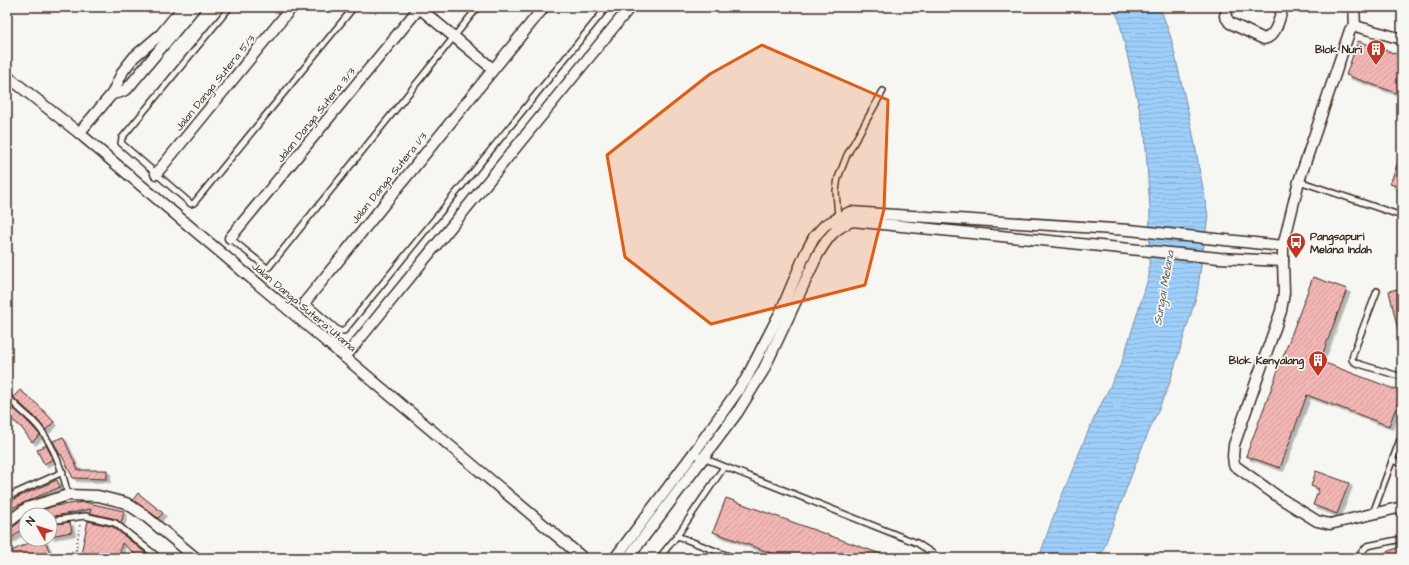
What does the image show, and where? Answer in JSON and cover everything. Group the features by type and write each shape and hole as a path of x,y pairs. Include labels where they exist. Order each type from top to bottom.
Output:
{"street":[{"path":"79,133 112,94 126,66 134,57 161,34 183,7"},
{"path":"112,94 127,89 195,7"},
{"name":"Jalan Danga Sutera 5/3","path":"156,174 292,7"},
{"path":"419,7 493,69"},
{"name":"Jalan Danga Sutera 3/3","path":"230,238 419,7"},
{"name":"Jalan Danga Sutera 1/3","path":"305,302 544,7"},
{"path":"345,357 630,7"},
{"path":"1228,7 1225,16 1230,24 1264,39 1270,38 1274,32 1283,7"},
{"path":"1354,7 1355,26"},
{"path":"1355,26 1402,39"},
{"path":"1355,26 1350,30 1299,182 1283,246 1284,293 1281,312 1234,445 1233,456 1234,465 1280,498 1317,521 1330,524 1402,506"},
{"name":"Jalan Danga Sutera Utama","path":"7,76 79,133 582,558"},
{"path":"615,558 693,454 746,379 781,311 814,237 825,225 850,212 1129,230 1283,246"},
{"path":"628,558 737,413 763,371 818,254 829,236 840,227 852,221 1130,250 1219,258 1283,261"},
{"path":"7,524 27,508 68,495 98,496 126,503 144,515 196,558"}],"lane":[{"path":"230,7 122,138 121,144 191,204 194,203 354,7"},
{"path":"230,238 266,268 269,267 478,7"},
{"path":"305,302 339,331 344,331 607,7"},
{"path":"838,218 836,191 838,178 847,156 884,91"},
{"path":"1299,182 1402,216"},
{"path":"1376,291 1352,360 1356,363 1402,377"},
{"path":"7,396 33,420 46,437 63,472 68,495"},
{"path":"1372,514 1402,434"},
{"path":"693,454 917,543 935,555 935,558"},
{"path":"1392,460 1402,464"},
{"path":"659,558 677,536 724,467"},
{"path":"7,497 63,472"},
{"path":"58,520 85,516 115,523 158,558"},
{"path":"677,536 734,558"},
{"path":"1360,558 1361,553 1367,546 1402,539"}],"path":[{"path":"75,558 81,516"},
{"path":"58,558 76,550"}],"highlighted area":[{"path":"762,45 888,100 884,209 865,285 711,324 625,257 607,155 710,74"}],"water":[{"name":"Sungai Melana","path":"1112,7 1160,7 1171,38 1192,129 1208,216 1197,294 1169,385 1141,450 1100,558 1039,558 1052,520 1089,429 1122,362 1149,276 1150,209 1145,134 1119,19"}],"building":[{"name":"Blok Nuri","path":"1358,41 1402,56 1402,95 1346,75"},
{"path":"1402,154 1402,188 1390,184"},
{"name":"Blok Kenyalang","path":"1313,277 1347,289 1320,361 1402,392 1389,426 1307,395 1280,468 1246,456"},
{"path":"1402,288 1402,334 1399,335 1389,291"},
{"path":"20,390 37,404 54,422 46,430 35,417 13,397"},
{"path":"8,403 40,435 32,442 21,427 7,415"},
{"path":"63,437 78,470 107,470 107,479 73,478 53,441"},
{"path":"46,445 53,459 44,464 37,450"},
{"path":"1316,471 1349,483 1337,514 1313,505 1319,489 1311,486"},
{"path":"57,480 60,487 7,510 7,504 18,497"},
{"path":"138,493 163,513 158,518 133,500"},
{"path":"726,498 889,558 785,558 713,532"},
{"path":"84,502 124,511 121,523 116,519 90,513 91,509 58,515 58,507 51,507"},
{"path":"88,521 113,527 152,558 140,558 122,543 118,558 80,558"},
{"path":"70,522 72,532 58,535 58,524"},
{"path":"18,523 18,533 7,542 7,532"},
{"path":"1402,546 1402,558 1373,558 1373,557"},
{"path":"20,547 48,547 50,552 46,554 48,558 7,558 7,553"}],"place":[{"name":"Blok Nuri","path":"1376,66"},
{"name":"Pangsapuri Melana Indah","path":"1296,259"},
{"name":"Blok Kenyalang","path":"1318,377"}]}
